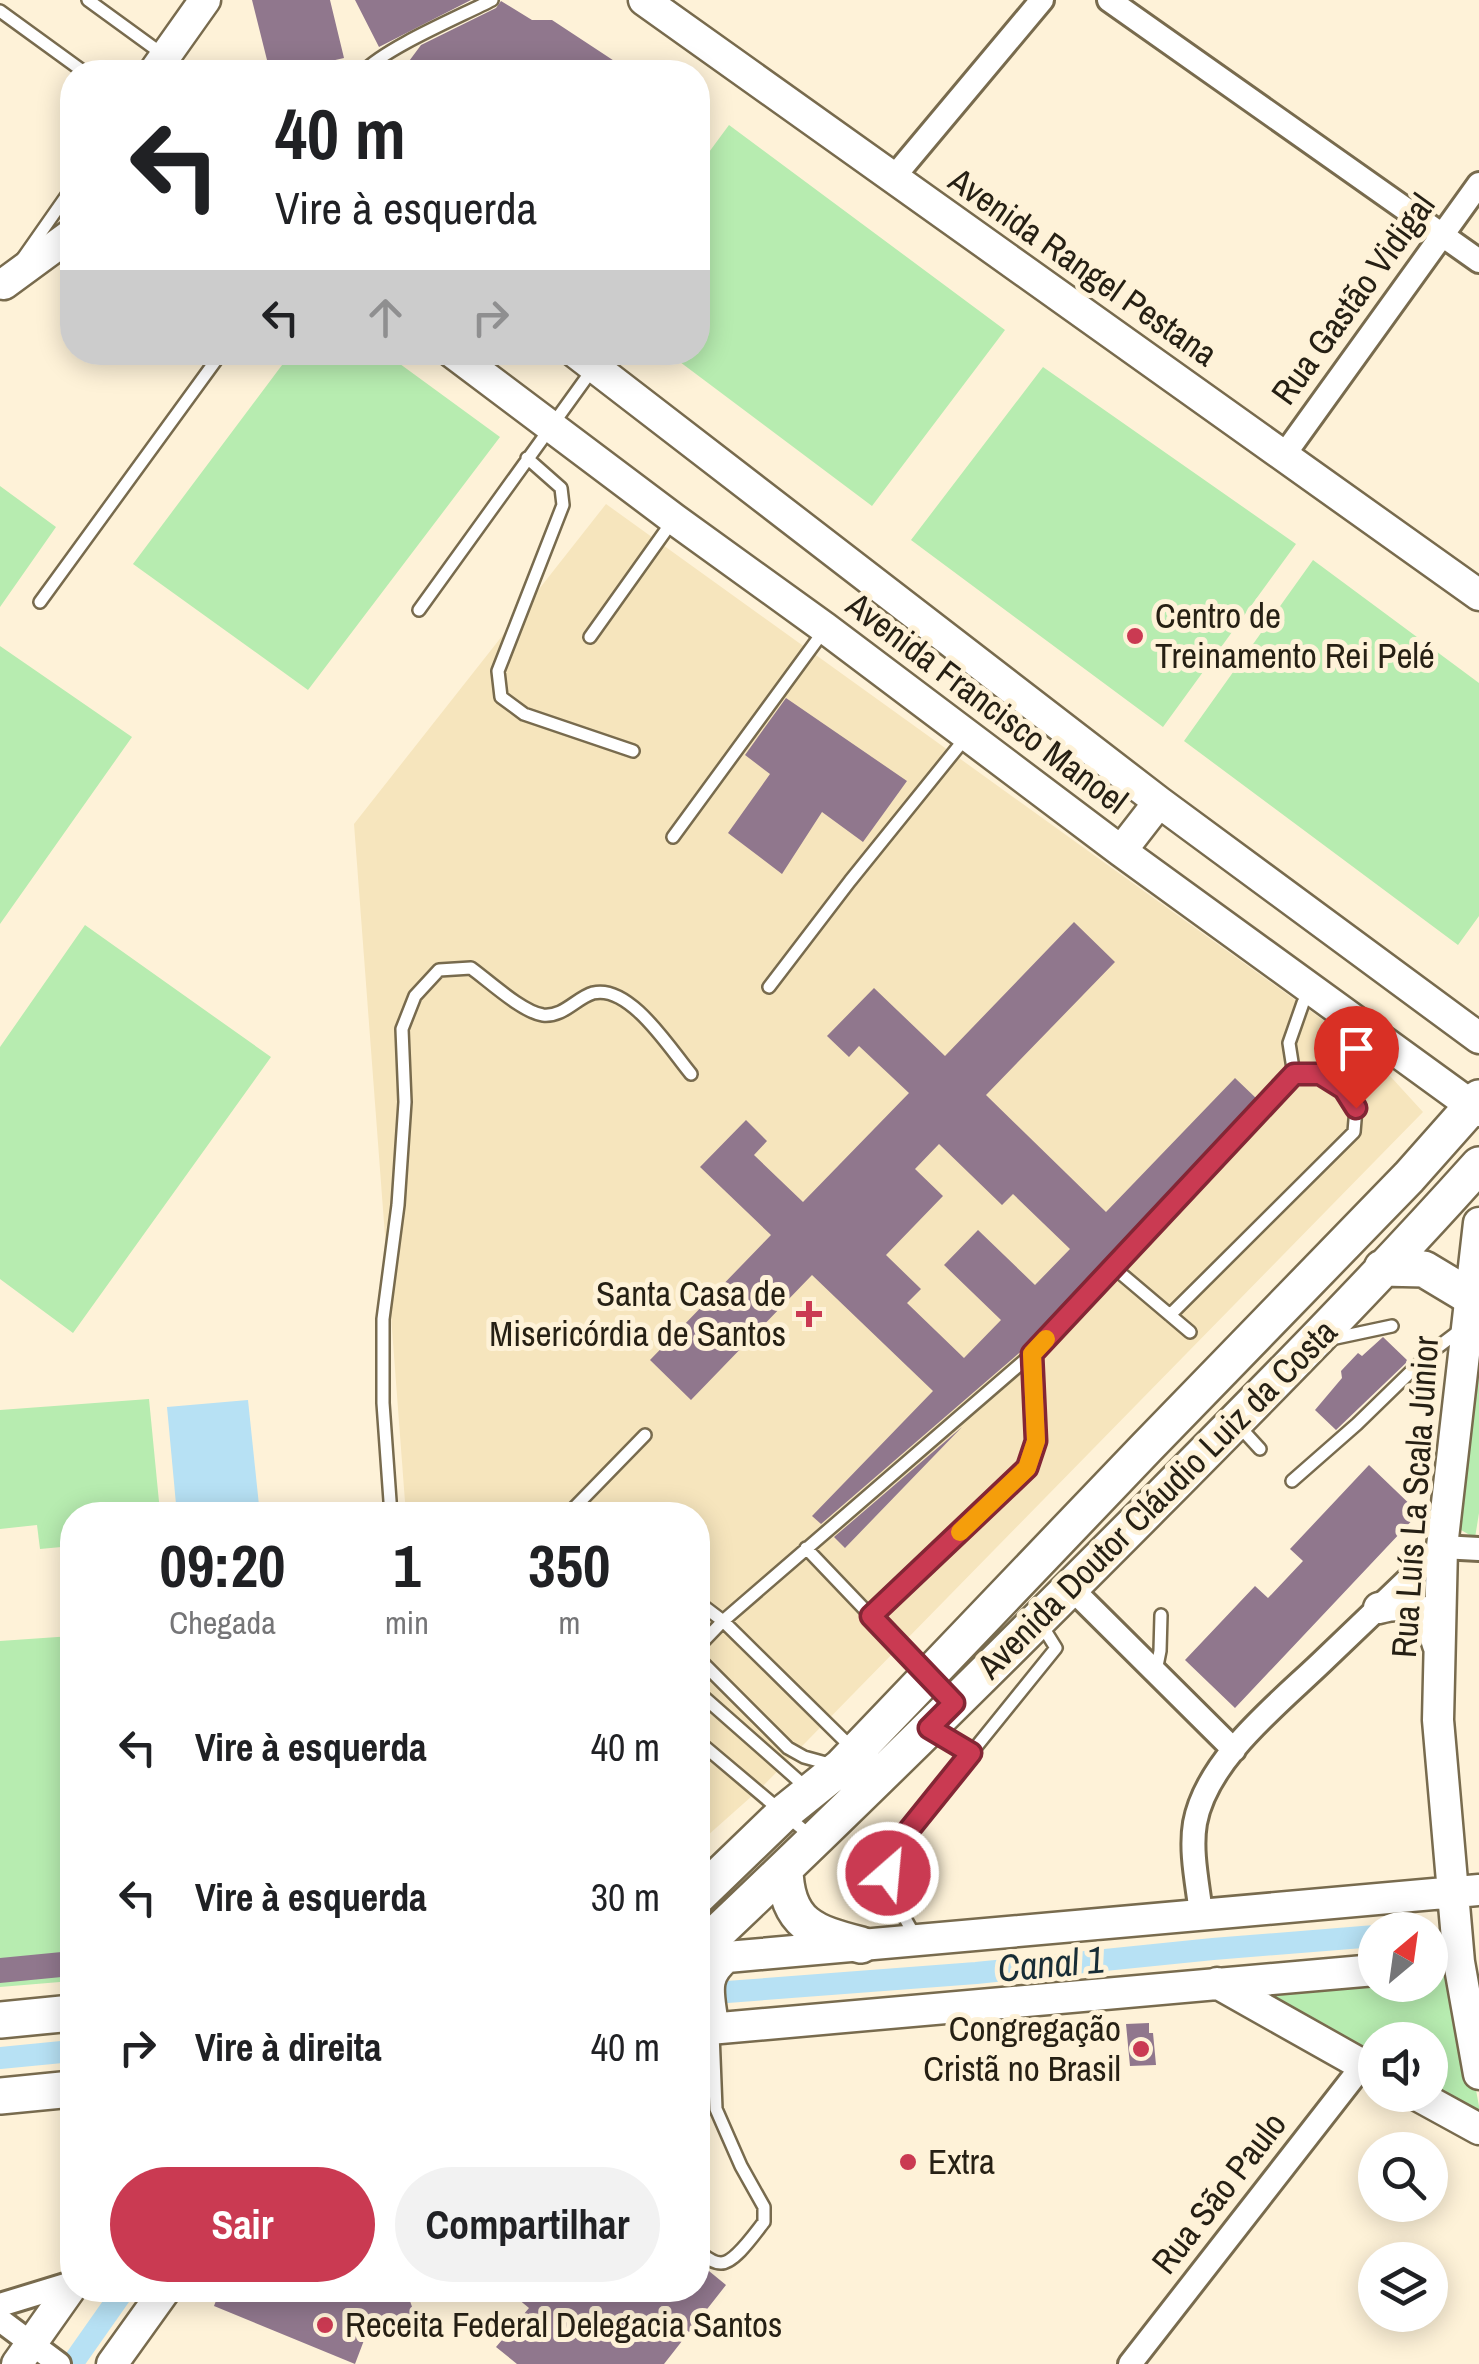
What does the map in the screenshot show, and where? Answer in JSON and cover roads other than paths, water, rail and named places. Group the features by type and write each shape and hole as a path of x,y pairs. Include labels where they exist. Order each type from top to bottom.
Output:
{"main road":[{"name":"Avenida Doutor Cláudio Luiz da Costa","path":"710,1884 848,1759 1477,1105"},
{"name":"Avenida Doutor Cláudio Luiz da Costa","path":"710,1953 785,1869 1312,1344 1479,1165"},
{"path":"1382,1268 1424,1269 1468,1311"},
{"path":"785,1869 790,1906 799,1920 834,1938 861,1945"},
{"path":"0,2020 60,2014"},
{"path":"0,2096 60,2089"}],"street":[{"path":"170,60 204,0"},
{"name":"Avenida Rangel Pestana","path":"644,0 1479,595"},
{"path":"893,178 1042,0"},
{"path":"1108,0 1479,261"},
{"name":"Rua Gastão Vidigal","path":"1284,455 1479,184"},
{"path":"2,286 60,243"},
{"name":"Avenida Francisco Manoel","path":"473,365 558,418 674,520 968,736 1126,846 1312,989 1477,1105"},
{"name":"Avenida Francisco Manoel","path":"584,368 1157,804 1479,1038"},
{"path":"1126,846 1157,804"},
{"name":"Rua Luís La Scala Júnior","path":"1479,1224 1442,1546 1438,1720 1466,1891 1456,1963 1479,2074"},
{"path":"1201,1914 1195,1824 1208,1787 1234,1750 1442,1546 1479,1549"},
{"path":"1071,1588 1234,1750"},
{"path":"1379,1608 1405,1604 1420,1611 1434,1630 1440,1652"},
{"path":"710,1956 1466,1891"},
{"path":"710,2029 1358,1971"},
{"path":"1217,1983 1358,2063"},
{"name":"Rua São Paulo","path":"1130,2364 1358,2083"},
{"path":"1448,2112 1479,2129"},
{"path":"0,2305 60,2288"},
{"path":"0,2320 38,2356 64,2302"},
{"path":"112,2364 156,2302"}],"lane":[{"path":"88,0 158,60"},
{"path":"380,60 492,0"},
{"path":"0,11 67,60"},
{"path":"2,286 60,205"},
{"path":"40,602 213,365"},
{"path":"418,610 558,418 584,368"},
{"path":"528,458 561,488 564,505 498,671 502,697 524,714 632,751"},
{"path":"590,637 674,520"},
{"path":"674,837 826,628"},
{"path":"769,987 968,736"},
{"path":"390,1502 383,1404 383,1319 398,1206 404,1102 402,1029 415,996 439,970 471,968 523,1006 544,1015 565,1011 591,994 612,992 634,1006 692,1074"},
{"path":"1294,1074 1289,1044 1312,989"},
{"path":"710,1634 1032,1354 1294,1074 1320,1074 1344,1089 1356,1108 1354,1132 1170,1314"},
{"path":"1112,1266 1190,1332"},
{"path":"1292,1481 1358,1424 1468,1311"},
{"path":"1312,1344 1392,1326"},
{"path":"871,1616 1027,1468 1036,1441 1032,1354"},
{"path":"1235,1422 1260,1449"},
{"path":"584,1502 645,1436"},
{"path":"806,1548 928,1676 942,1715 971,1753"},
{"path":"710,1612 848,1759"},
{"path":"1156,1672 1161,1616"},
{"path":"918,1940 894,1900 888,1873 896,1846 1056,1648 1038,1620"},
{"path":"710,1670 788,1748 804,1757 848,1759"},
{"path":"710,1705 798,1802 815,1839"},
{"path":"710,1748 798,1802"},
{"path":"710,2066 716,2110 766,2216 731,2261 722,2264 710,2260"}],"water":[{"path":"248,1400 259,1502 176,1502 167,1407"}],"waterway":[{"name":"Canal 1","path":"727,1992 1358,1937"},
{"name":"Canal 1","path":"0,2058 60,2052"},
{"path":"72,2364 116,2302"}],"place":[{"name":"Centro de Treinamento Rei Pelé","path":"1135,636"},
{"name":"Santa Casa de Misericórdia de Santos","path":"809,1314"},
{"name":"Congregação Cristã no Brasil","path":"1141,2049"},
{"name":"Extra","path":"908,2162"},
{"name":"Receita Federal Delegacia Santos","path":"325,2325"}]}
